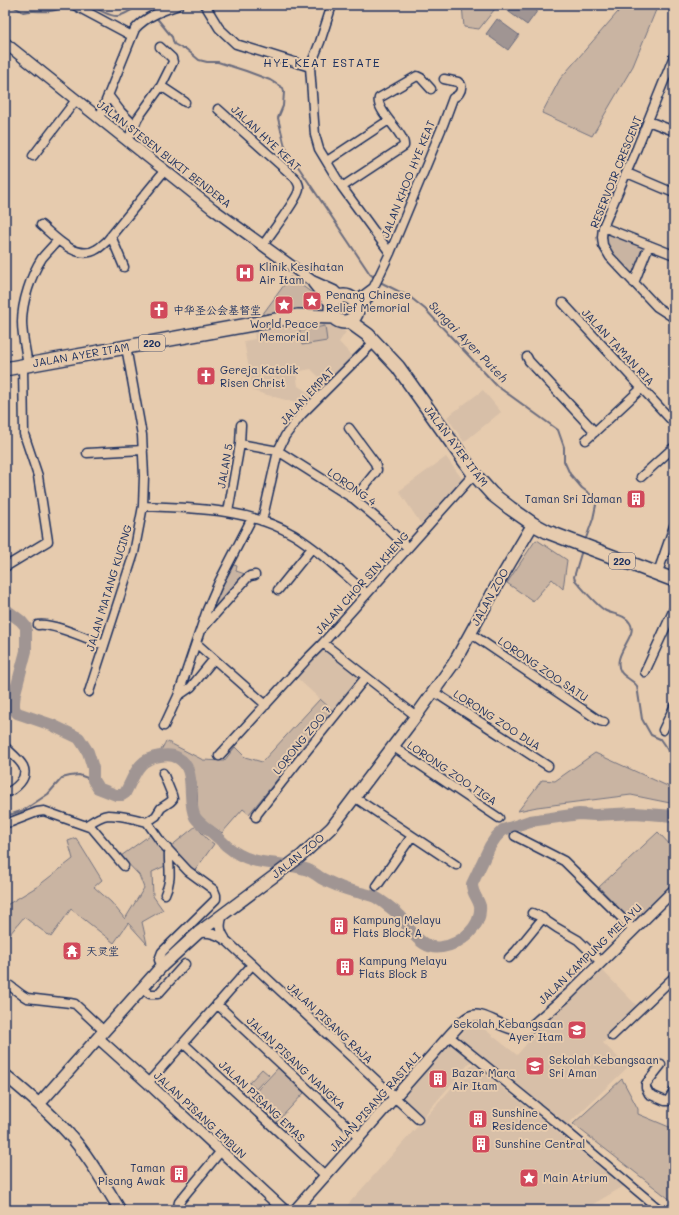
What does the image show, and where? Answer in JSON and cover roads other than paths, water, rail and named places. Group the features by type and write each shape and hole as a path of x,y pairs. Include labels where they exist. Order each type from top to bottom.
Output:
{"main road":[{"name":"220","path":"348,296 355,312 343,323 336,320 334,306 348,296"},
{"name":"JALAN AYER ITAM","path":"5,369 298,316 334,306"},
{"name":"JALAN AYER ITAM","path":"355,312 371,339 398,367 409,381 474,474 500,501 533,524 548,532 657,575 674,580"},
{"name":"JALAN ZOO","path":"39,1104 162,966 198,933 300,856 332,827 434,692 454,663 533,524"},
{"path":"5,1074 39,1104 69,1134 93,1165 120,1210"},
{"path":"15,1083 19,1094 47,1118 59,1124"}],"street":[{"path":"74,5 132,36"},
{"path":"99,118 135,29 158,13 179,5"},
{"path":"204,5 219,28 236,44 310,67"},
{"path":"332,5 310,67 315,135 319,149 342,187 390,254"},
{"name":"JALAN STESEN BUKIT BENDERA","path":"7,47 128,140 213,209 312,281 325,298 334,306"},
{"path":"128,140 141,113 161,86 173,60 160,47"},
{"name":"RESERVOIR CRESCENT","path":"674,56 672,68 604,226 602,237 606,251 634,283 657,307 674,318"},
{"path":"342,187 404,146 403,140 388,120 378,101 380,96 417,76 421,78 431,89"},
{"name":"JALAN KHOO HYE KEAT","path":"355,312 361,297 373,287 390,254 453,98 457,96 461,89 461,85 458,82 444,79"},
{"path":"161,86 186,102"},
{"path":"108,95 121,112 134,125"},
{"path":"33,156 76,100"},
{"name":"JALAN HYE KEAT","path":"218,109 294,178 299,185 300,191 262,245"},
{"path":"327,162 388,120"},
{"path":"648,121 674,131"},
{"path":"41,225 58,240 80,253 98,249 111,236 165,170"},
{"path":"627,173 674,192"},
{"path":"604,226 674,256"},
{"path":"111,236 124,267"},
{"path":"5,567 48,541 38,476 24,434 26,365 22,324 29,286 37,266 58,240"},
{"path":"634,283 649,246"},
{"name":"JALAN TAMAN RIA","path":"563,303 674,423"},
{"name":"JALAN EMPAT","path":"262,521 278,451 285,436 301,415 371,339"},
{"name":"JALAN MATANG KUCING","path":"89,692 134,553 144,506 142,435 126,347"},
{"path":"527,357 529,361 595,432"},
{"path":"586,440 642,388"},
{"name":"JALAN 5","path":"228,512 240,444 241,424"},
{"path":"349,428 376,463 377,470 354,499"},
{"path":"240,444 278,451"},
{"path":"641,477 674,447"},
{"path":"87,453 143,450"},
{"name":"LORONG 4","path":"278,451 354,499 408,548"},
{"name":"JALAN CHOR SIN KHENG","path":"219,756 323,643 474,474"},
{"path":"144,506 205,509 228,512 262,521 294,535 312,548 367,594"},
{"path":"164,726 178,696 207,610 219,582 252,518"},
{"path":"657,575 674,526"},
{"path":"278,590 312,548"},
{"path":"199,633 247,578 255,575"},
{"path":"644,672 674,609"},
{"path":"38,625 43,624 61,629 104,645"},
{"name":"LORONG ZOO SATU","path":"470,633 600,721 604,722"},
{"path":"196,643 266,705"},
{"path":"323,643 416,716"},
{"path":"178,696 191,687 214,659"},
{"name":"LORONG ZOO 7","path":"256,817 300,759 366,677"},
{"name":"LORONG ZOO DUA","path":"434,692 548,766"},
{"path":"664,730 674,707"},
{"name":"LORONG ZOO TIGA","path":"392,746 499,818"},
{"path":"5,747 21,764 24,770 23,778 15,788 5,793"},
{"path":"147,822 156,816 161,808 173,799 163,774"},
{"path":"354,797 456,865"},
{"path":"6,822 11,822 37,812 44,811 87,825 96,831 124,866"},
{"path":"87,825 107,815 137,819 147,822 157,838 188,871 214,890 216,898 212,903 162,952 159,960 162,966"},
{"path":"377,886 412,836"},
{"path":"515,836 564,861 633,929"},
{"path":"165,894 169,886 170,878 168,860 169,851"},
{"name":"JALAN KAMPUNG MELAYU","path":"475,1015 514,1030 527,1029 534,1025 569,994 674,890"},
{"path":"532,913 543,918 578,940 601,962"},
{"name":"JALAN PISANG RAJA","path":"223,914 220,924 221,932 228,942"},
{"path":"509,958 543,918"},
{"name":"JALAN PISANG RAJA","path":"198,933 207,932 219,935 228,942 418,1119"},
{"path":"142,988 150,994 158,994 185,964"},
{"path":"148,1082 252,965"},
{"path":"612,1036 674,977"},
{"path":"5,982 27,998 74,1003 101,1034"},
{"name":"JALAN PISANG NANGKA","path":"217,1004 360,1138"},
{"name":"JALAN PISANG RASTALI","path":"296,1210 449,1036 466,1019 475,1015"},
{"name":"JALAN PISANG EMBUN","path":"101,1034 148,1082 284,1210"},
{"path":"449,1036 660,1210"},
{"name":"JALAN PISANG EMAS","path":"183,1043 326,1176"},
{"path":"661,1065 654,1076 646,1084 648,1094 668,1101 674,1091"},
{"path":"180,1210 178,1206 179,1202 221,1151"}],"waterway":[{"name":"Sungai Ayer Puteh","path":"11,5 23,12 54,10 58,9 59,5"},
{"name":"Sungai Ayer Puteh","path":"91,5 100,11 115,16 126,13 139,5"},
{"name":"Sungai Ayer Puteh","path":"148,5 153,13"},
{"name":"Sungai Ayer Puteh","path":"155,16 172,37 174,44 186,49 199,60 218,62 246,71 270,80 283,88 283,106 278,118 285,147 370,274 375,278"},
{"name":"Sungai Ayer Puteh","path":"378,281 410,297 425,309 497,386 558,430 564,447 564,461 570,474 582,488 590,494 596,505 593,519 585,541"},
{"name":"Sungai Ayer Puteh","path":"582,550 574,577 575,580 603,609 622,616 630,623 632,628 631,634 621,652 619,666 621,672 637,686 642,719 651,735 660,739 669,752 674,756"},
{"path":"5,609 21,621 26,627 26,651 15,693 14,708 17,713 52,725 79,738 88,752 93,768 93,780 98,788 116,795 122,795 125,793 134,774 141,764 152,758 162,756 176,757 184,763 188,769 191,785 191,802 195,817 237,854 256,861 295,866 311,871 343,888 375,897 401,917 416,937 428,946 437,948 456,942 469,933 478,921 480,906 473,891 472,884 490,846 503,830 530,821 579,814 595,815 635,813 674,816"},
{"path":"5,815 24,810 48,794 62,778 79,775 93,780"}],"place":[{"name":"Klinik Kesihatan Air Itam","path":"245,273"},
{"name":"Penang Chinese Relief Memorial","path":"312,301"},
{"name":"World Peace Memorial","path":"284,305"},
{"name":"中华圣公会基督堂","path":"159,310"},
{"name":"Gereja Katolik Risen Christ","path":"206,376"},
{"name":"Taman Sri Idaman","path":"636,499"},
{"name":"Kampung Melayu Flats Block A","path":"339,926"},
{"name":"天灵堂","path":"72,951"},
{"name":"Kampung Melayu Flats Block B","path":"345,967"},
{"name":"Sekolah Kebangsaan Ayer Itam","path":"577,1030"},
{"name":"Sekolah Kebangsaan Sri Aman","path":"535,1066"},
{"name":"Bazar Mara Air Itam","path":"438,1079"},
{"name":"Sunshine Residence","path":"478,1119"},
{"name":"Sunshine Central","path":"481,1144"},
{"name":"Taman Pisang Awak","path":"179,1174"},
{"name":"Main Atrium","path":"529,1178"}],"district":[{"name":"HYE KEAT ESTATE","path":"322,63"}]}
